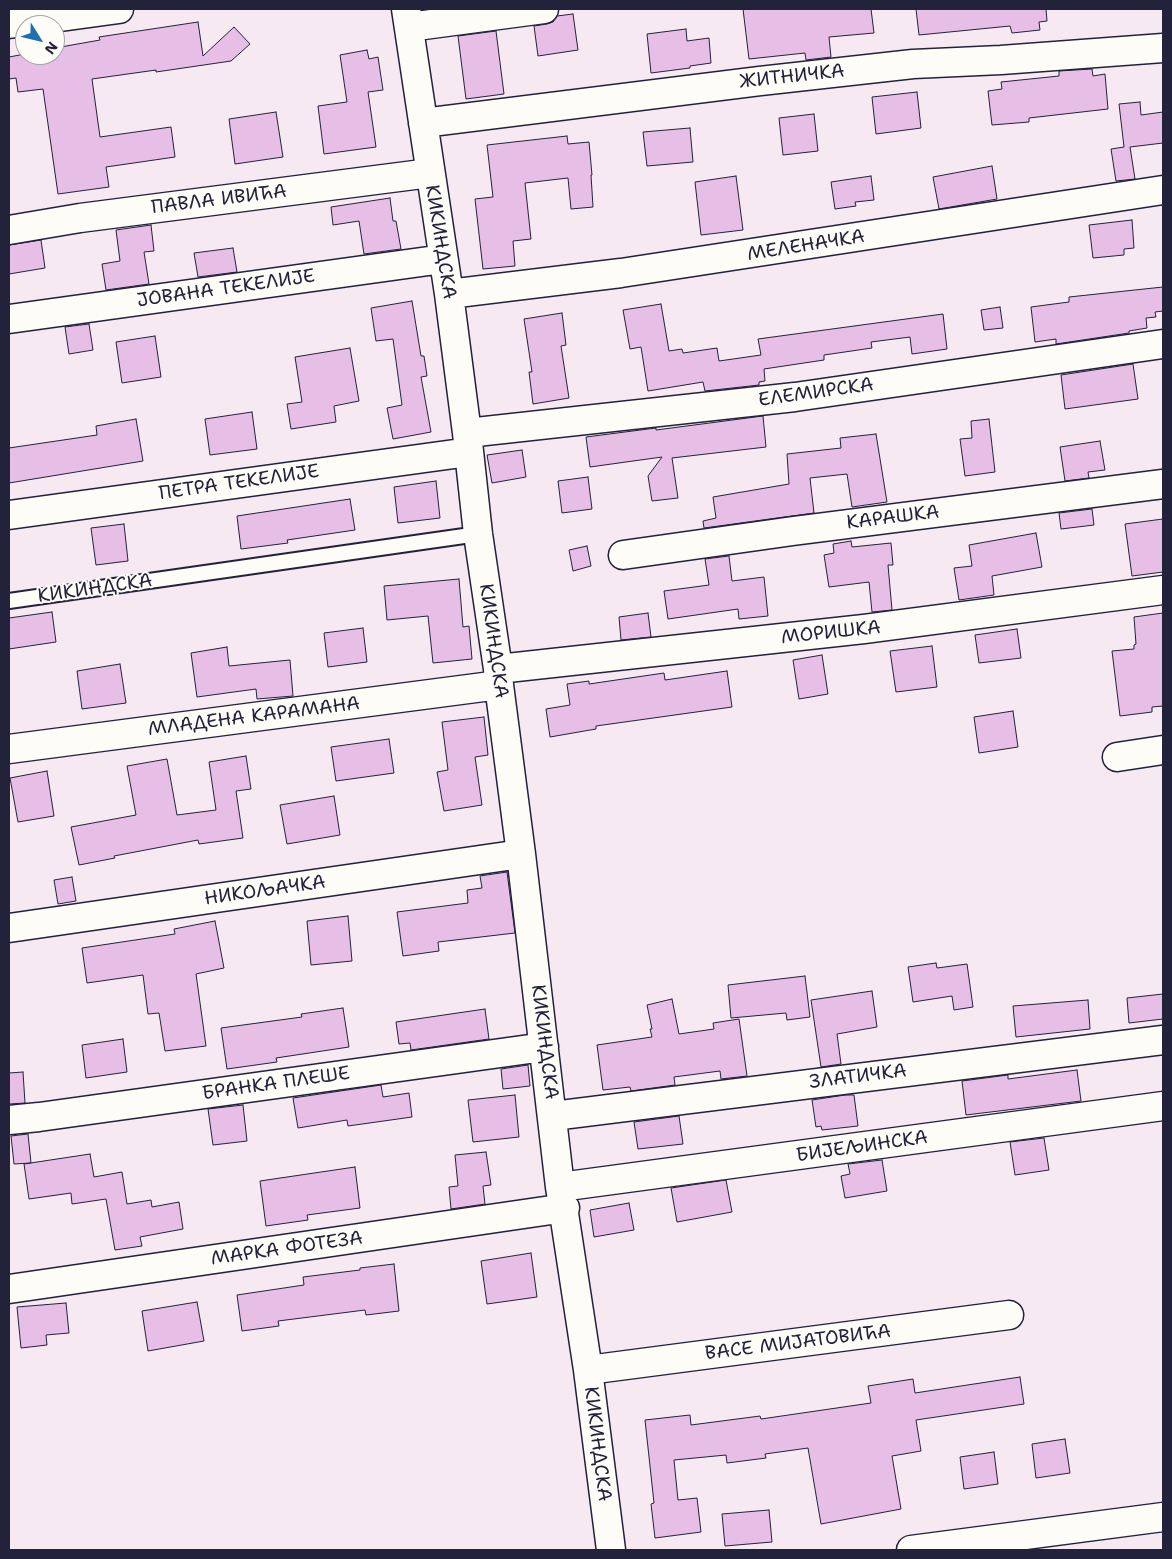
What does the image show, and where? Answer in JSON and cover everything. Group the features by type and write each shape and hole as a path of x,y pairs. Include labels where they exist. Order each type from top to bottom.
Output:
{"street":[{"path":"9,24 119,9"},
{"path":"408,18 544,9"},
{"name":"КИКИНДСКА","path":"408,18 468,443 563,1198 588,1370 611,1550"},
{"name":"ЖИТНИЧКА","path":"423,123 913,64 1001,60 1163,48"},
{"name":"ПАВЛА ИВИЋА","path":"9,230 80,218 430,173"},
{"name":"МЕЛЕНАЧКА","path":"448,294 631,272 1163,190"},
{"name":"ЈОВАНА ТЕКЕЛИЈЕ","path":"9,319 443,259"},
{"name":"ЕЛЕМИРСКА","path":"468,443 1163,344"},
{"name":"ПЕТРА ТЕКЕЛИЈЕ","path":"9,514 468,443"},
{"name":"КАРАШКА","path":"623,554 1163,484"},
{"name":"МОРИШКА","path":"498,677 1163,590"},
{"name":"МЛАДЕНА КАРАМАНА","path":"9,750 498,677"},
{"path":"1117,757 1163,750"},
{"name":"НИКОЉАЧКА","path":"9,928 521,854"},
{"name":"ЗЛАТИЧКА","path":"553,1116 1163,1040"},
{"name":"БРАНКА ПЛЕШЕ","path":"9,1120 544,1046"},
{"name":"БИЈЕЉИНСКА","path":"563,1198 1163,1106"},
{"name":"МАРКА ФОТЕЗА","path":"9,1289 563,1198"},
{"name":"ВАСЕ МИЈАТОВИЋА","path":"588,1370 1009,1315"},
{"path":"911,1550 1163,1517"}],"lane":[{"name":"КИКИНДСКА","path":"9,601 478,534"}],"building":[{"path":"743,9 871,9 874,33 829,37 831,57 806,60 805,53 749,59"},
{"path":"916,9 1046,9 1047,21 1039,22 1040,30 1012,33 1010,26 919,35"},
{"path":"573,14 578,50 538,56 534,26 553,22 557,16"},
{"path":"198,22 203,56 234,27 250,44 231,61 92,79 100,137 171,127 175,157 106,167 109,187 58,194 43,89 18,92 16,78 9,79 9,57 15,56 15,65 65,65 65,46 100,40 99,37"},
{"path":"686,29 687,41 709,38 711,63 651,73 647,34"},
{"path":"496,31 504,94 466,99 458,36"},
{"path":"367,50 369,59 378,57 383,90 368,92 376,147 324,154 318,106 347,102 340,55"},
{"path":"1092,69 1093,76 1105,74 1108,109 1029,118 1029,122 992,125 988,91 1002,89 1001,82 1059,76 1059,71"},
{"path":"917,92 921,128 876,134 872,97"},
{"path":"1140,102 1141,115 1163,112 1163,143 1130,147 1135,179 1116,181 1111,149 1124,147 1119,104"},
{"path":"276,112 283,157 235,164 229,119"},
{"path":"814,114 818,151 783,155 779,118"},
{"path":"690,128 693,162 647,166 643,132"},
{"path":"567,136 568,144 589,142 593,207 571,209 568,178 525,183 531,239 513,241 515,266 483,269 475,199 493,197 487,145"},
{"path":"992,166 997,199 939,209 933,177"},
{"path":"736,176 743,230 701,235 695,182"},
{"path":"871,176 874,200 855,202 856,206 835,209 831,182"},
{"path":"390,198 393,221 396,221 401,249 364,254 359,221 333,225 331,207"},
{"path":"1132,220 1134,248 1124,249 1124,255 1093,258 1089,225"},
{"path":"151,225 154,251 144,252 149,284 106,290 102,264 120,261 116,230"},
{"path":"41,240 45,268 9,274 9,245"},
{"path":"233,248 237,272 198,277 194,253"},
{"path":"1163,287 1163,311 1155,312 1156,317 1146,318 1147,328 1129,331 1129,333 1056,344 1056,339 1035,342 1031,307 1069,302 1069,297"},
{"path":"412,301 421,356 424,356 427,376 421,377 431,432 393,439 387,408 402,405 393,339 376,341 371,308"},
{"path":"661,304 669,351 682,349 683,353 717,348 719,361 761,355 758,339 943,314 947,349 912,354 910,337 871,342 872,348 824,355 824,360 764,369 765,381 759,382 759,385 705,391 703,382 648,391 641,347 630,349 623,310"},
{"path":"1000,307 1003,328 984,330 981,310"},
{"path":"562,313 566,345 561,346 569,398 533,404 529,372 532,372 524,319"},
{"path":"89,324 93,350 69,354 65,327"},
{"path":"155,336 161,377 122,383 116,342"},
{"path":"350,348 359,401 334,406 336,422 291,429 287,404 302,402 295,357"},
{"path":"1133,364 1138,399 1065,409 1061,375"},
{"path":"252,412 257,449 210,455 205,419"},
{"path":"763,416 766,447 672,458 678,498 652,501 648,476 662,457 590,467 586,437"},
{"path":"136,419 143,461 9,483 9,448 97,435 96,426"},
{"path":"989,419 995,472 965,476 960,439 972,438 971,421"},
{"path":"876,434 887,502 852,507 847,474 810,478 814,513 704,528 703,521 716,518 713,497 789,484 787,454 841,448 840,438"},
{"path":"1100,441 1105,470 1088,472 1089,478 1065,481 1060,447"},
{"path":"522,450 526,477 492,483 487,455"},
{"path":"588,477 592,509 562,513 558,481"},
{"path":"436,481 440,518 398,523 394,487"},
{"path":"350,499 355,530 287,540 288,543 241,549 237,516"},
{"path":"1092,509 1094,525 1061,529 1059,513"},
{"path":"1163,519 1163,572 1132,576 1125,524"},
{"path":"124,524 128,561 96,565 91,528"},
{"path":"1036,533 1042,567 992,576 994,595 959,600 954,568 972,566 969,545"},
{"path":"851,541 852,547 891,543 893,565 888,565 892,610 872,612 869,582 829,587 824,555 834,553 833,544"},
{"path":"587,546 591,566 573,571 569,550"},
{"path":"729,556 732,581 764,577 768,616 739,619 738,609 668,619 664,591 709,585 705,559"},
{"path":"459,579 463,627 469,626 472,659 433,663 428,616 387,620 384,586"},
{"path":"52,612 56,642 9,649 9,618"},
{"path":"648,613 651,637 621,640 619,617"},
{"path":"1163,613 1163,706 1152,707 1152,712 1120,716 1112,651 1134,649 1136,644 1134,617"},
{"path":"363,628 367,662 328,667 324,633"},
{"path":"1017,629 1021,658 979,663 975,635"},
{"path":"932,646 937,687 896,692 890,651"},
{"path":"227,647 229,666 290,660 293,696 257,699 256,689 197,697 191,653"},
{"path":"822,655 828,694 799,699 793,660"},
{"path":"120,664 126,703 82,709 77,671"},
{"path":"727,671 732,707 596,726 596,729 550,737 546,709 570,705 567,684 589,681 589,684 664,673 665,680"},
{"path":"1013,711 1018,747 979,753 974,717"},
{"path":"484,717 488,755 475,757 482,805 444,811 437,772 448,770 442,722"},
{"path":"389,739 394,773 336,781 331,747"},
{"path":"246,756 251,789 236,791 243,838 199,844 198,840 114,856 115,858 79,865 71,827 136,815 127,766 167,759 177,815 216,810 209,762"},
{"path":"47,771 54,816 18,822 10,778"},
{"path":"334,796 340,835 287,844 280,805"},
{"path":"507,872 515,933 438,942 439,951 403,956 397,912 468,903 467,890 482,888 480,876"},
{"path":"72,877 76,901 58,904 54,880"},
{"path":"348,916 352,961 311,965 307,921"},
{"path":"215,921 224,968 196,974 206,1046 165,1051 159,1013 148,1014 143,975 87,983 82,948 175,934 174,929"},
{"path":"936,963 937,968 967,964 973,1007 954,1010 952,996 913,1002 908,967"},
{"path":"805,976 810,1017 787,1020 786,1013 731,1018 728,985"},
{"path":"872,991 877,1027 837,1034 841,1064 821,1067 811,1000"},
{"path":"1163,994 1163,1019 1129,1023 1127,998"},
{"path":"672,999 679,1034 714,1029 713,1023 739,1019 747,1076 721,1079 720,1071 674,1077 675,1085 631,1091 630,1087 603,1090 597,1045 652,1037 647,1005"},
{"path":"1088,1000 1090,1029 1016,1037 1013,1006"},
{"path":"343,1008 349,1047 276,1058 277,1062 227,1069 221,1028 302,1017 301,1014"},
{"path":"485,1009 489,1039 411,1050 410,1043 399,1044 396,1022"},
{"path":"123,1039 127,1072 86,1078 82,1045"},
{"path":"528,1065 530,1086 503,1089 501,1069"},
{"path":"1077,1070 1081,1101 966,1115 962,1081 1008,1075 1008,1079"},
{"path":"23,1072 25,1103 9,1104 9,1073"},
{"path":"381,1085 383,1097 409,1093 412,1117 348,1126 347,1120 298,1128 293,1098"},
{"path":"515,1095 519,1137 473,1142 468,1100"},
{"path":"854,1095 858,1126 822,1130 821,1126 816,1127 812,1100"},
{"path":"243,1105 247,1141 213,1145 208,1109"},
{"path":"679,1116 683,1144 638,1149 634,1122"},
{"path":"28,1134 31,1163 14,1164 11,1136"},
{"path":"1044,1138 1049,1170 1015,1175 1010,1142"},
{"path":"486,1152 491,1185 483,1186 485,1204 451,1209 449,1187 458,1186 455,1155"},
{"path":"90,1154 94,1177 122,1172 127,1204 151,1200 152,1207 179,1202 183,1229 140,1237 142,1246 115,1250 106,1199 72,1204 71,1193 29,1199 24,1164"},
{"path":"882,1160 887,1191 845,1198 841,1176 850,1174 848,1164"},
{"path":"355,1167 360,1208 307,1215 308,1220 266,1226 260,1181"},
{"path":"726,1180 732,1212 677,1222 671,1188"},
{"path":"629,1203 634,1230 594,1237 590,1210"},
{"path":"531,1253 537,1297 487,1304 481,1261"},
{"path":"394,1264 399,1311 366,1315 365,1310 278,1321 279,1326 242,1331 237,1295 304,1285 303,1277"},
{"path":"197,1302 204,1341 148,1351 142,1311"},
{"path":"66,1303 69,1333 46,1335 47,1345 21,1348 17,1307"},
{"path":"1020,1377 1024,1404 916,1420 921,1451 892,1456 901,1509 821,1524 808,1448 765,1454 766,1458 727,1463 726,1455 674,1460 678,1500 697,1498 701,1532 655,1538 651,1504 654,1503 645,1420 690,1415 691,1425 760,1416 761,1419 871,1403 868,1386 913,1379 915,1393"},
{"path":"1065,1439 1070,1473 1036,1478 1032,1444"},
{"path":"994,1452 998,1484 964,1489 960,1457"},
{"path":"769,1510 772,1542 725,1546 722,1514"}]}
